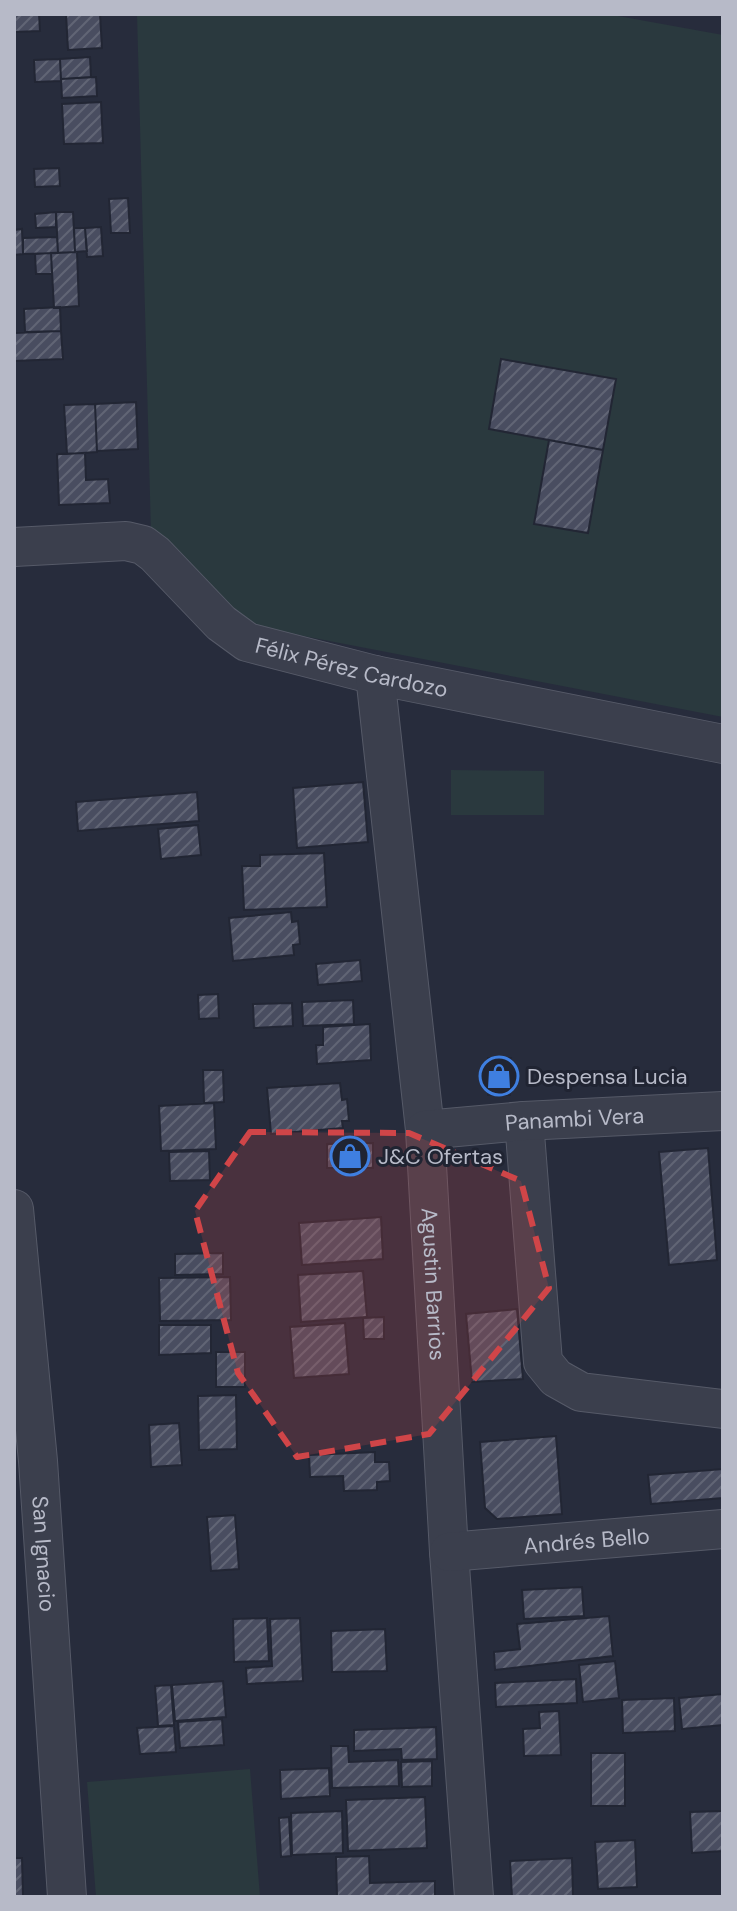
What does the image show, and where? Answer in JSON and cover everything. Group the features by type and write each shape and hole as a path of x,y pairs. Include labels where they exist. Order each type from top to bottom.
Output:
{"street":[{"name":"Félix Pérez Cardozo","path":"14,547 126,541 143,545 177,575 221,623 247,642 375,675 723,744"},
{"name":"Agustin Barrios","path":"375,675 425,1130 449,1552 474,1897"},
{"name":"Panambi Vera","path":"425,1130 524,1121 723,1111"},
{"path":"524,1121 543,1362 556,1378 581,1392 723,1409"},
{"name":"San Ignacio","path":"14,1209 26,1462 67,1897"},
{"name":"Andrés Bello","path":"449,1552 723,1529"}],"highlighted area":[{"path":"250,1132 409,1133 521,1181 549,1288 429,1434 297,1457 238,1373 195,1211"}],"shaded area":[{"path":"137,14 607,14 723,35 723,717 221,620 151,533"},
{"path":"451,770 544,771 544,815 451,815"},
{"path":"250,1769 260,1897 96,1897 87,1782"}],"building":[{"path":"14,14 39,14 40,31 14,32"},
{"path":"66,14 100,14 102,48 68,50"},
{"path":"90,57 91,77 61,79 60,59"},
{"path":"60,59 61,81 35,82 34,60"},
{"path":"96,77 97,96 62,98 61,79"},
{"path":"101,102 103,143 64,144 62,104"},
{"path":"59,168 60,186 35,187 34,169"},
{"path":"128,198 130,233 111,233 109,199"},
{"path":"56,212 56,227 36,228 35,214"},
{"path":"56,212 73,212 75,252 58,253"},
{"path":"101,227 103,256 87,257 85,228"},
{"path":"74,228 85,228 87,251 75,252"},
{"path":"22,229 23,254 14,255 14,230"},
{"path":"57,237 58,253 23,254 23,238"},
{"path":"77,252 79,306 54,308 51,253"},
{"path":"51,253 52,274 36,274 35,254"},
{"path":"60,307 61,331 25,332 24,309"},
{"path":"61,331 63,359 14,361 14,333"},
{"path":"501,359 616,379 603,450 489,429"},
{"path":"136,402 138,449 97,451 95,404"},
{"path":"95,404 97,452 67,454 64,405"},
{"path":"549,440 603,450 588,533 534,524"},
{"path":"85,453 86,480 108,479 110,503 59,505 57,454"},
{"path":"363,782 368,842 297,848 293,788"},
{"path":"197,792 199,821 78,831 76,802"},
{"path":"198,825 201,855 161,859 158,829"},
{"path":"324,853 327,907 244,910 242,866 260,866 260,855"},
{"path":"291,912 292,922 298,921 300,944 293,945 294,955 233,961 229,918"},
{"path":"360,960 362,981 318,985 316,964"},
{"path":"218,994 219,1018 199,1019 198,995"},
{"path":"353,1000 354,1024 303,1026 302,1002"},
{"path":"292,1003 293,1026 254,1028 253,1004"},
{"path":"370,1024 371,1060 317,1064 316,1045 323,1045 323,1027"},
{"name":"Despensa Lucia","path":"488,1058 511,1058 510,1095 488,1095"},
{"path":"203,1070 223,1070 224,1102 204,1103"},
{"path":"340,1083 342,1100 347,1099 349,1121 342,1121 343,1128 271,1134 267,1088"},
{"path":"214,1103 216,1149 161,1151 159,1106"},
{"name":"J&C Ofertas","path":"373,1143 373,1168 327,1168 327,1144"},
{"path":"708,1148 717,1260 669,1265 659,1152"},
{"path":"209,1151 210,1180 170,1181 169,1152"},
{"path":"381,1217 383,1259 302,1265 299,1223"},
{"path":"223,1253 223,1274 175,1275 175,1254"},
{"path":"363,1271 367,1317 301,1322 298,1275"},
{"path":"230,1277 231,1320 160,1321 159,1278"},
{"path":"517,1309 523,1379 472,1382 466,1314"},
{"path":"384,1317 384,1339 364,1339 363,1318"},
{"path":"345,1323 349,1374 294,1378 290,1327"},
{"path":"159,1325 211,1325 211,1353 159,1355"},
{"path":"216,1352 245,1352 245,1387 216,1387"},
{"path":"236,1395 237,1449 199,1450 198,1396"},
{"path":"179,1423 182,1465 151,1467 149,1425"},
{"path":"556,1436 562,1514 497,1519 485,1508 480,1442"},
{"path":"375,1452 375,1462 389,1462 390,1481 377,1482 377,1490 344,1491 343,1476 310,1477 309,1455"},
{"path":"723,1469 723,1498 651,1504 648,1475"},
{"path":"235,1515 239,1569 211,1571 207,1517"},
{"path":"582,1587 584,1616 524,1619 522,1590"},
{"path":"609,1616 613,1656 495,1670 494,1652 520,1649 517,1624"},
{"path":"267,1618 269,1661 234,1662 233,1619"},
{"path":"300,1618 303,1681 247,1684 246,1668 272,1666 270,1619"},
{"path":"385,1629 387,1671 332,1672 331,1631"},
{"path":"615,1661 619,1698 583,1702 579,1665"},
{"path":"576,1679 577,1703 496,1707 495,1683"},
{"path":"223,1681 226,1717 175,1721 172,1685"},
{"path":"171,1685 174,1725 158,1726 155,1686"},
{"path":"723,1694 723,1725 682,1729 679,1698"},
{"path":"674,1698 675,1731 623,1733 622,1700"},
{"path":"559,1711 561,1755 524,1756 523,1729 540,1728 539,1712"},
{"path":"222,1719 224,1745 180,1748 178,1722"},
{"path":"174,1726 176,1752 140,1754 137,1728"},
{"path":"436,1727 437,1759 402,1760 401,1749 354,1751 354,1730"},
{"path":"331,1746 348,1746 349,1762 398,1760 399,1786 332,1788"},
{"path":"591,1753 625,1753 625,1806 591,1806"},
{"path":"432,1761 432,1786 402,1787 401,1762"},
{"path":"329,1768 330,1796 281,1799 280,1770"},
{"path":"425,1797 427,1848 348,1851 346,1800"},
{"path":"342,1811 343,1853 292,1855 291,1813"},
{"path":"723,1811 723,1851 692,1853 690,1812"},
{"path":"289,1817 291,1856 281,1857 279,1818"},
{"path":"635,1840 637,1887 598,1889 595,1842"},
{"path":"369,1856 370,1883 435,1881 435,1897 337,1897 336,1857"},
{"path":"14,1858 22,1858 23,1896 14,1896"},
{"path":"572,1858 573,1897 512,1897 510,1861"}],"place":[{"name":"Despensa Lucia","path":"499,1076"},
{"name":"J&C Ofertas","path":"350,1156"}]}
